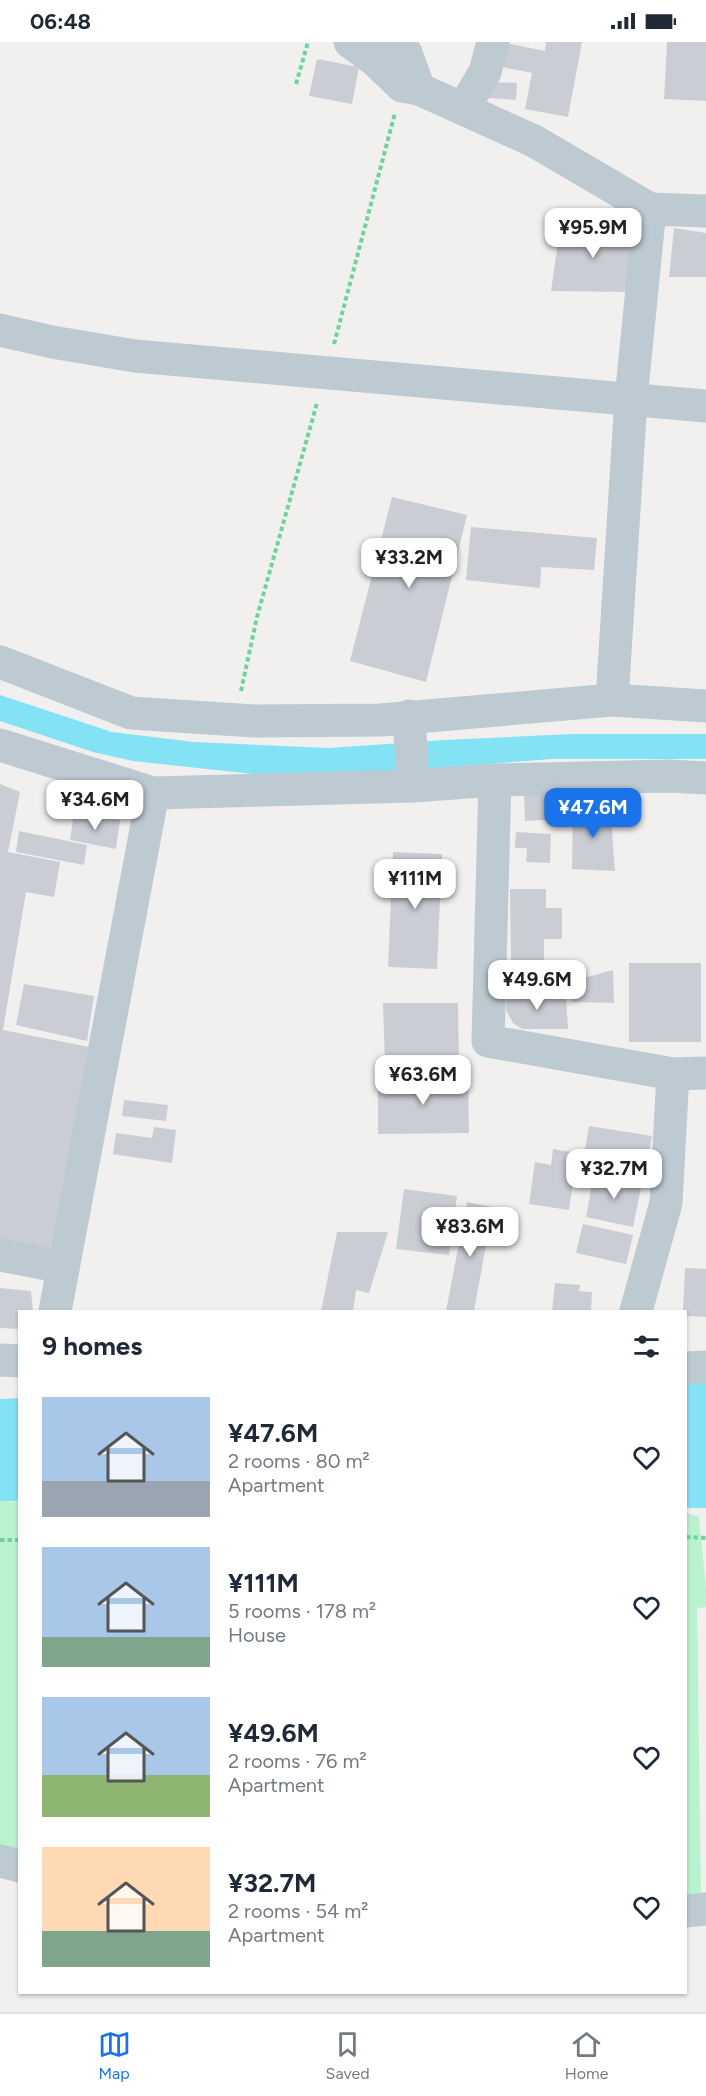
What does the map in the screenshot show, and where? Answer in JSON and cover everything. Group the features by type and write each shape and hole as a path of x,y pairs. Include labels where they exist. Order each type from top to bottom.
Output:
{"street":[{"path":"350,42 410,88 534,141 650,208 706,211"},
{"path":"395,42 406,53 410,88"},
{"path":"463,109 485,72 494,42"},
{"path":"612,700 632,399 650,208"},
{"path":"0,330 52,342 135,356 706,406"},
{"path":"0,662 131,713 254,721 381,720 612,700 706,706"},
{"path":"410,716 413,786"},
{"path":"0,745 153,793 413,786 495,780 670,776 706,778"},
{"path":"495,780 488,1041 673,1074 706,1073"},
{"path":"56,1310 153,793"},
{"path":"636,1310 666,1203 673,1074"},
{"path":"0,1256 63,1267"},
{"path":"0,1359 18,1361"},
{"path":"687,1368 706,1367"},
{"path":"0,1861 18,1866"},
{"path":"687,1911 706,1909"}],"path":[{"path":"296,84 308,42"},
{"path":"240,696 257,617 410,88"},
{"path":"687,1538 706,1538"},
{"path":"0,1540 18,1540"}],"green space":[{"path":"0,1501 18,1502 18,1853 0,1848"},
{"path":"687,1513 699,1517 706,1587 706,1607 697,1608 701,1893 687,1896"}],"water":[{"path":"0,695 112,732 194,742 329,748 571,734 706,734 706,759 552,759 386,774 273,776 133,761 93,752 0,721"},
{"path":"706,1383 706,1508 687,1508 687,1384"},
{"path":"18,1398 18,1501 0,1501 0,1399"}],"building":[{"path":"546,42 582,42 568,117 525,109 532,73 501,67 506,43 545,51"},
{"path":"667,42 706,42 706,101 664,99"},
{"path":"317,59 359,67 352,104 309,96"},
{"path":"489,82 517,83 516,100 488,98"},
{"path":"561,221 636,233 628,292 551,291"},
{"path":"674,228 706,233 706,277 669,277"},
{"path":"392,497 467,515 426,682 350,661"},
{"path":"471,527 597,538 594,570 541,567 540,588 466,580"},
{"path":"0,784 20,792 8,852 60,862 54,897 26,892 3,1030 89,1047 49,1253 0,1244"},
{"path":"563,793 564,819 525,821 524,794"},
{"path":"610,805 615,871 572,869 573,806"},
{"path":"74,813 120,820 116,849 70,840"},
{"path":"19,831 87,845 84,865 16,852"},
{"path":"516,832 551,834 550,863 526,862 527,848 515,848"},
{"path":"393,852 442,854 437,969 388,967"},
{"path":"510,889 546,889 546,908 562,908 562,939 544,939 544,962 511,962"},
{"path":"629,963 701,963 701,1042 629,1042"},
{"path":"613,970 614,1003 572,1002 572,981"},
{"path":"24,984 94,996 87,1041 16,1025"},
{"path":"507,992 566,997 568,1029 522,1029 513,1023 506,1010"},
{"path":"383,1003 458,1003 459,1064 385,1065"},
{"path":"468,1077 469,1133 378,1134 378,1078"},
{"path":"124,1100 168,1105 166,1121 122,1116"},
{"path":"589,1126 652,1136 646,1171 583,1161"},
{"path":"154,1127 176,1130 172,1163 113,1154 116,1133 152,1138"},
{"path":"553,1149 577,1153 569,1210 529,1204 535,1162 551,1165"},
{"path":"594,1174 642,1183 633,1227 586,1217"},
{"path":"404,1189 457,1196 449,1255 396,1249"},
{"path":"467,1202 493,1207 474,1310 446,1310"},
{"path":"583,1224 633,1235 626,1264 576,1253"},
{"path":"337,1232 388,1232 369,1293 356,1290 353,1310 321,1310"},
{"path":"685,1268 706,1269 706,1317 687,1316 687,1310 683,1310"},
{"path":"555,1283 580,1285 579,1291 592,1292 591,1310 552,1310"},
{"path":"0,1288 31,1291 33,1310 18,1310 18,1329 0,1328"}]}
